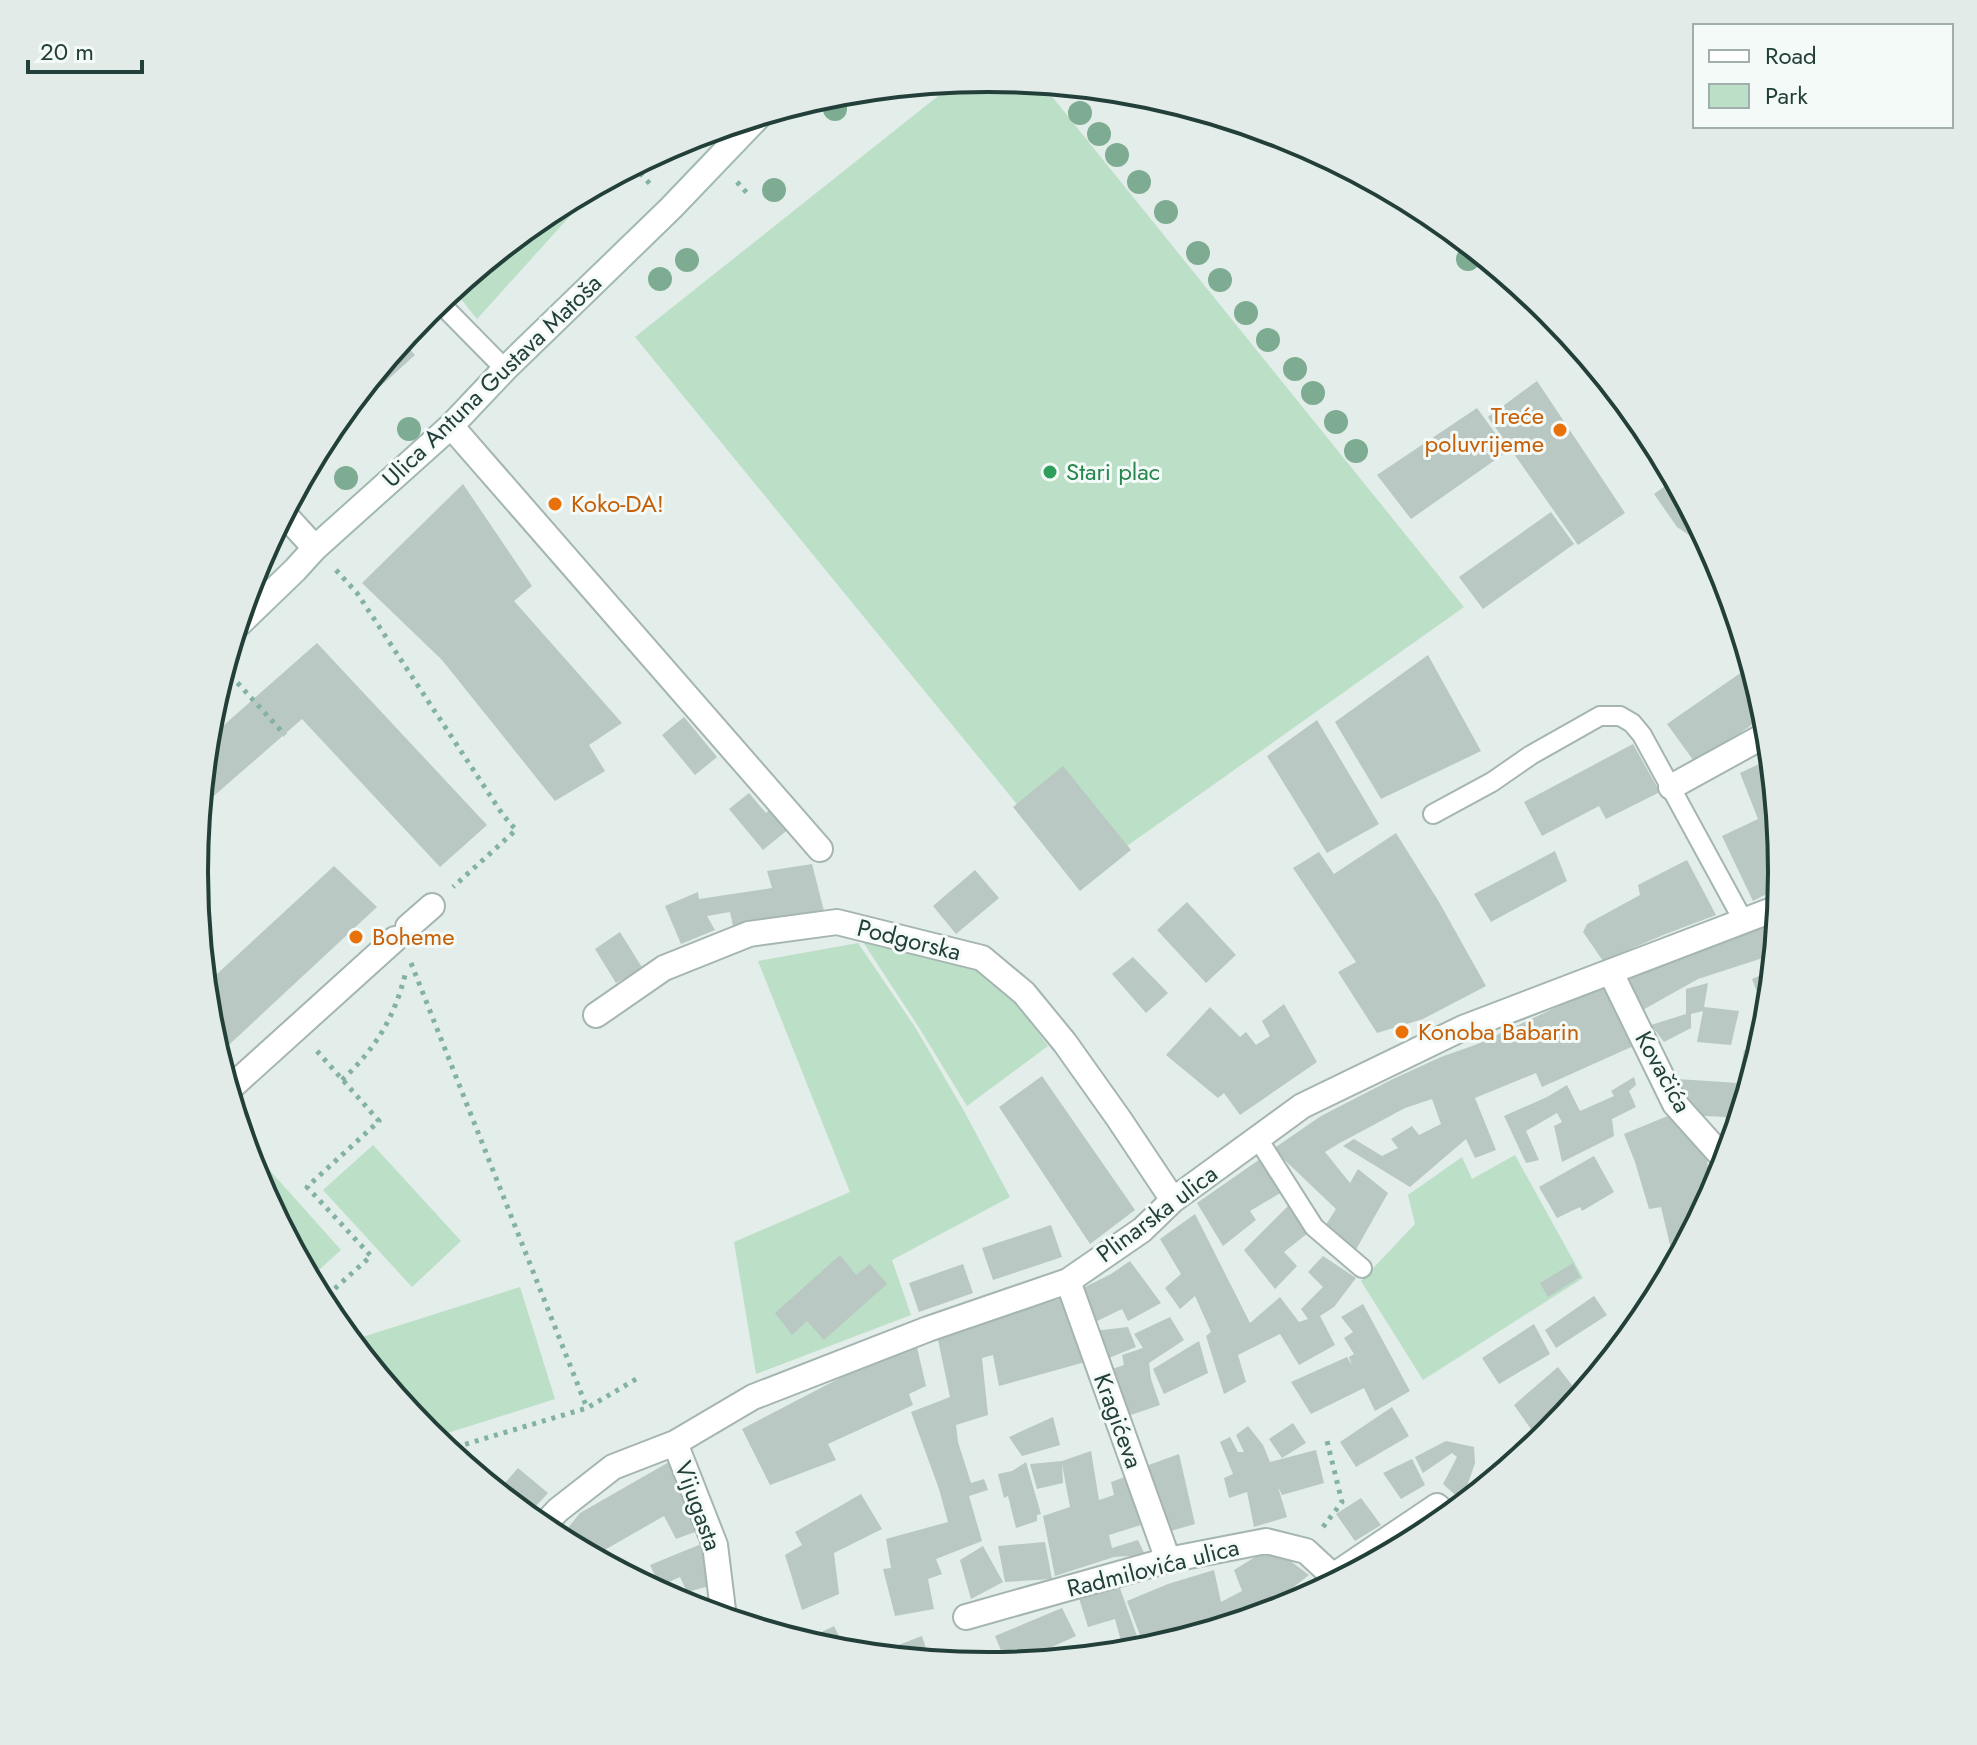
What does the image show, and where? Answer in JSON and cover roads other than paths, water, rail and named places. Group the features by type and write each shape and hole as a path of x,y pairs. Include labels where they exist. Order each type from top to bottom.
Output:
{"street":[{"name":"Ulica Antuna Gustava Matoša","path":"253,610 315,548 451,426 505,369 671,208 743,132"},
{"path":"451,426 820,849"},
{"path":"291,522 315,548"},
{"path":"1671,787 1757,740"},
{"path":"237,1082 432,906"},
{"name":"Plinarska ulica","path":"551,1518 613,1467 675,1443 753,1397 928,1329 1068,1281 1142,1230 1173,1200 1302,1106 1463,1028 1767,911"},
{"name":"Podgorska","path":"596,1015 664,968 749,934 837,922 982,958 1024,993 1065,1043 1173,1200"},
{"name":"Kovačića","path":"1611,973 1675,1104 1717,1151"},
{"name":"Kragićeva","path":"1068,1281 1168,1560"},
{"name":"Vijugasta","path":"675,1443 715,1545 723,1606"},
{"name":"Radmilovića ulica","path":"1374,1551 1437,1506 1440,1509"},
{"name":"Radmilovića ulica","path":"966,1617 1168,1560 1266,1541 1306,1551 1326,1577"}],"lane":[{"path":"448,311 505,369"},
{"path":"1433,814 1600,716 1620,716 1632,723 1642,735 1743,920"},
{"path":"1258,1139 1314,1227 1362,1268"}],"place":[{"name":"Treće poluvrijeme","path":"1560,430"},
{"name":"Stari plac","path":"1050,472"},
{"name":"Koko-DA!","path":"555,504"},
{"name":"Boheme","path":"356,937"},
{"name":"Konoba Babarin","path":"1402,1032"}]}
